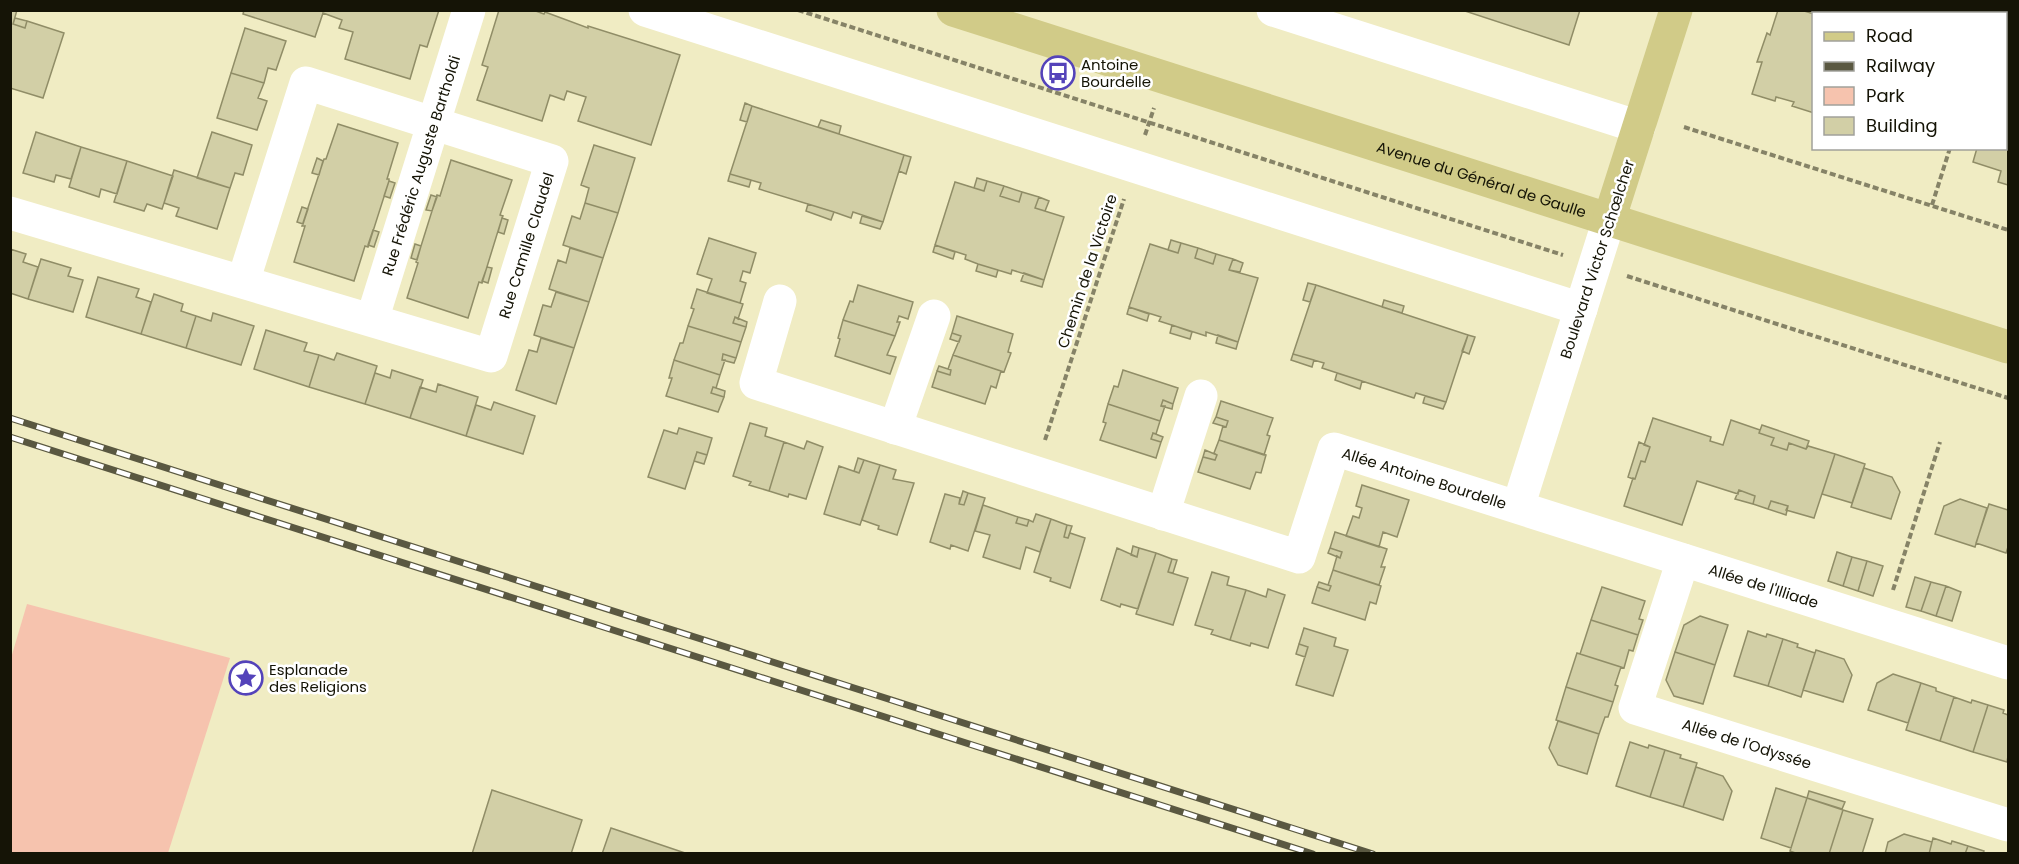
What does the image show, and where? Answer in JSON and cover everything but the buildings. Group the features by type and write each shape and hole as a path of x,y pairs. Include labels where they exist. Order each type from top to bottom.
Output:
{"main road":[{"name":"Avenue du Général de Gaulle","path":"953,10 2008,347"},
{"name":"Boulevard Victor Schœlcher","path":"1609,220 1676,10"}],"street":[{"name":"Rue Frédéric Auguste Bartholdi","path":"372,320 469,10"},
{"path":"645,10 1581,309"},
{"path":"1273,10 1639,127"},
{"name":"Rue Camille Claudel","path":"10,213 491,356 552,160 306,83 243,282"},
{"name":"Boulevard Victor Schœlcher","path":"1518,507 1609,220"},
{"name":"Allée Antoine Bourdelle","path":"780,301 756,383 1299,557 1335,449 1518,507"},
{"path":"896,428 934,316"},
{"path":"1163,513 1202,396"},
{"name":"Allée de l'Illiade","path":"1518,507 2008,663"},
{"name":"Allée de l'Odyssée","path":"1683,560 1635,708 2008,825"}],"path":[{"path":"798,10 2008,398"},
{"name":"Chemin de la Victoire","path":"1035,472 1163,78"},
{"path":"1684,127 2008,230"},
{"path":"1932,205 1949,150"},
{"path":"1883,624 1940,442"}],"green space":[{"path":"27,604 230,658 168,853 11,853 11,658"}],"railway":[{"path":"10,418 1373,854"},
{"path":"10,437 1313,854"}],"place":[{"name":"Antoine Bourdelle","path":"1058,73"},
{"name":"Esplanade des Religions","path":"246,678"}]}
